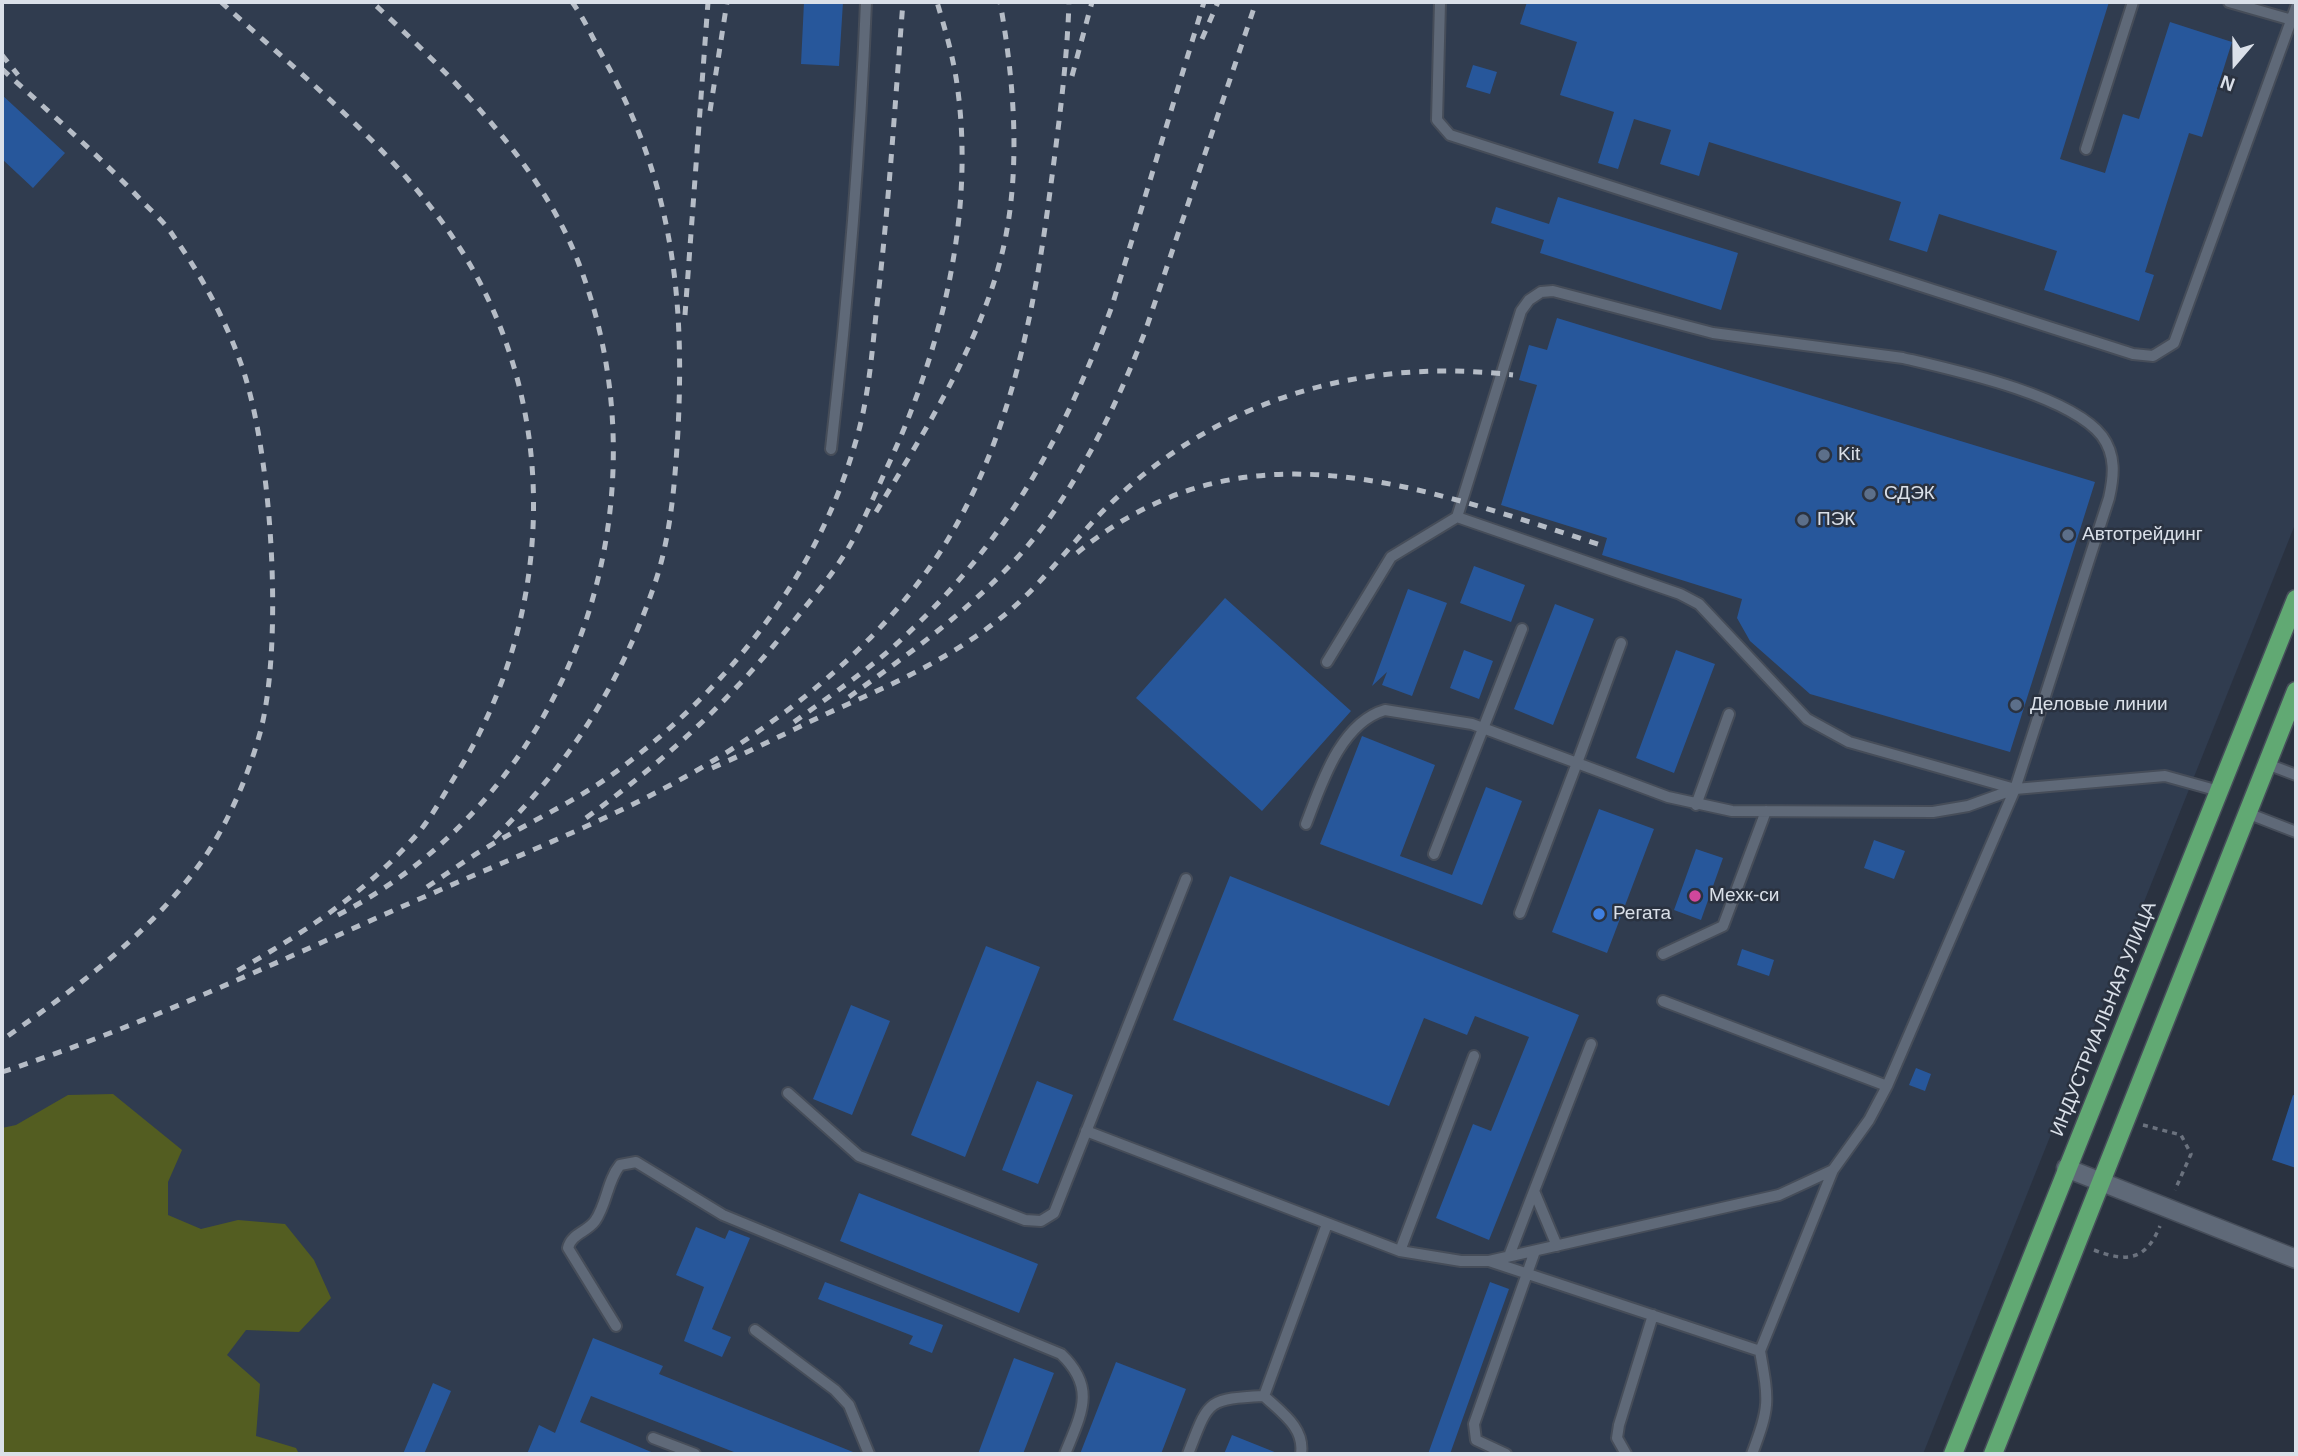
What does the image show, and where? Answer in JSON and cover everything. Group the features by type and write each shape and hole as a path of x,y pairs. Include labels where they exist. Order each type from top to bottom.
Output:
{"main road":[{"name":"ИНДУСТРИАЛЬНАЯ УЛИЦА","path":"1953,1454 2296,599"},
{"path":"1993,1454 2296,691"}],"street":[{"path":"2066,1168 2296,1259"}],"lane":[{"path":"831,449 848,300 860,152 866,2"},
{"path":"1440,2 1437,120 1450,135 2133,354 2153,356 2174,343 2296,7"},
{"path":"2086,149 2133,2"},
{"path":"2229,2 2292,20"},
{"path":"1327,662 1391,557 1457,517 1521,311 1529,300 1541,292 1568,293 1713,332 1903,358 2040,397 2068,410 2103,438 2113,459 2114,477 2015,789 1887,1086 1869,1120 1833,1170 1760,1351 1769,1399 1767,1415 1752,1454"},
{"path":"1457,517 1680,594 1699,604 1807,719 1828,733 1849,742 2015,789"},
{"path":"1434,855 1522,629"},
{"path":"1520,913 1621,643"},
{"path":"1306,824 1336,752 1372,714 1400,711 1484,728 1696,805 1766,811 1933,812 1968,806 2015,789 2165,776 2219,791"},
{"path":"1696,805 1729,714"},
{"path":"2267,764 2296,775"},
{"path":"1663,954 1723,926 1766,811"},
{"path":"2247,813 2296,832"},
{"path":"788,1093 859,1156 1025,1220 1041,1221 1054,1213 1186,879"},
{"path":"1663,1001 1887,1086"},
{"path":"1509,1256 1591,1044"},
{"path":"1400,1251 1474,1056"},
{"path":"1086,1131 1400,1251 1461,1261 1489,1261 1752,1203 1833,1170"},
{"path":"616,1326 569,1252 569,1243 594,1222 621,1165 636,1162 723,1215 1061,1354 1075,1367 1084,1394 1082,1411 1065,1454"},
{"path":"1534,1191 1557,1246"},
{"path":"1264,1396 1327,1224"},
{"path":"1506,1454 1476,1440 1474,1424 1535,1251"},
{"path":"1489,1261 1760,1351"},
{"path":"1626,1454 1617,1438 1619,1424 1653,1315"},
{"path":"755,1330 835,1390 849,1405 869,1454"},
{"path":"1188,1454 1210,1407 1223,1398 1264,1396 1296,1426 1303,1442 1301,1454"},
{"path":"653,1438 695,1454"}],"shaded area":[{"path":"2,2 2296,2 2296,522 1923,1454 2,1454"}],"green space":[{"path":"113,1094 182,1150 168,1182 168,1215 201,1229 238,1220 285,1224 314,1260 331,1298 299,1332 246,1330 227,1355 260,1384 256,1436 296,1448 299,1454 2,1454 2,1128 16,1125 68,1095"}],"building":[{"path":"804,2 843,2 839,66 801,64"},
{"path":"1527,2 2109,2 2060,159 2105,173 2123,114 2139,119 2170,22 2232,42 2202,137 2189,133 2145,272 2154,275 2139,321 2044,290 2057,251 1939,214 1927,252 1889,240 1901,202 1709,142 1699,176 1660,164 1671,130 1634,119 1618,169 1598,163 1614,112 1560,95 1577,42 1520,24"},
{"path":"1473,65 1497,72 1490,94 1466,87"},
{"path":"2,95 65,153 33,188 2,159"},
{"path":"1558,197 1738,253 1721,310 1540,253 1544,240 1491,223 1496,207 1549,224"},
{"path":"1557,318 2095,482 2010,752 1810,694 1750,641 1737,618 1742,599 1602,555 1607,538 1501,505 1537,385 1519,380 1529,345 1547,350"},
{"path":"1474,566 1525,585 1511,622 1460,603"},
{"path":"1408,589 1447,603 1412,696 1382,685 1387,672 1372,686"},
{"path":"1225,598 1351,711 1262,811 1136,698"},
{"path":"1555,604 1594,619 1553,725 1514,709"},
{"path":"1464,650 1493,661 1479,699 1450,688"},
{"path":"1676,650 1715,664 1674,773 1636,758"},
{"path":"1362,736 1435,765 1400,856 1452,875 1486,787 1522,801 1482,905 1320,844"},
{"path":"1599,809 1654,829 1607,953 1552,932"},
{"path":"1874,840 1905,851 1894,879 1864,868"},
{"path":"1696,849 1723,858 1701,920 1674,910"},
{"path":"1230,876 1579,1015 1489,1240 1436,1218 1473,1124 1491,1131 1529,1037 1475,1016 1467,1035 1424,1018 1389,1106 1173,1020"},
{"path":"986,946 1040,967 965,1157 911,1135"},
{"path":"1742,949 1774,960 1769,976 1737,965"},
{"path":"851,1005 890,1021 852,1115 813,1099"},
{"path":"1916,1068 1931,1074 1925,1091 1909,1085"},
{"path":"1037,1081 1073,1095 1038,1184 1002,1170"},
{"path":"2293,1095 2296,1096 2296,1168 2272,1160"},
{"path":"859,1193 1038,1264 1019,1313 840,1241"},
{"path":"696,1227 725,1239 729,1230 750,1238 712,1329 731,1337 722,1357 684,1341 704,1287 676,1275"},
{"path":"825,1282 943,1325 932,1353 909,1344 913,1336 818,1299"},
{"path":"1490,1282 1509,1289 1450,1454 1428,1454"},
{"path":"593,1338 663,1366 659,1374 858,1454 739,1454 591,1396 580,1422 656,1454 527,1454 539,1425 555,1433"},
{"path":"1014,1358 1054,1373 1023,1454 978,1454"},
{"path":"1116,1362 1186,1389 1161,1454 1080,1454"},
{"path":"433,1383 451,1391 424,1454 403,1454"},
{"path":"1232,1435 1277,1453 1277,1454 1224,1454"}],"railway":[{"path":"221,2 323,94 389,159 420,193 472,268 501,329 521,393 531,459 533,525 526,591 510,656 486,719 428,819 391,862 350,897 307,929 237,971"},
{"path":"338,915 419,863 487,797 541,720 581,636 605,545 613,451 605,357 579,264 562,227 542,191 491,122 432,59 372,2"},
{"path":"494,838 521,811 568,753 608,690 625,657 654,586 665,548 674,489 680,379 679,331 669,238 644,147 626,102 572,2"},
{"path":"685,315 708,2"},
{"path":"710,111 727,2"},
{"path":"427,887 481,851 605,780 661,736 733,664 765,624 818,538 839,492 860,427 867,392 885,229 903,2"},
{"path":"586,818 696,728 745,678 793,622 826,581 850,545 904,429 937,334 949,284 961,184 962,134 957,84 937,2"},
{"path":"876,512 951,383 982,315 1004,245 1013,185 1014,123 1000,2"},
{"path":"2,1072 113,1032 223,986 645,798 723,755 760,730 813,690 863,645 909,595 947,541 969,500 1004,413 1028,323 1045,230 1062,93 1069,2"},
{"path":"1072,76 1092,2"},
{"path":"794,722 880,658 931,610 966,572 997,532 1049,448 1093,356 1112,306 1204,2"},
{"path":"1202,39 1218,2"},
{"path":"849,697 935,633 989,586 1038,533 1085,462 1118,397 1146,329 1256,2"},
{"path":"2,55 18,75"},
{"path":"2,69 162,221 193,266 219,312 240,361 260,443 267,493 273,599 272,649 260,733 236,799 211,847 181,888 135,937 57,1001 2,1040"},
{"path":"712,768 912,674 974,638 1039,583 1107,507 1150,470 1196,438 1244,413 1295,394 1347,380 1401,373 1457,371 1513,375"},
{"path":"1077,553 1140,511 1204,486 1268,475 1333,476 1399,486 1466,503 1601,545"}],"place":[{"name":"Kit","path":"1824,455"},
{"name":"СДЭК","path":"1870,494"},
{"name":"ПЭК","path":"1803,520"},
{"name":"Автотрейдинг","path":"2068,535"},
{"name":"Деловые линии","path":"2016,705"},
{"name":"Мехк-си","path":"1695,896"},
{"name":"Регата","path":"1599,914"}]}
